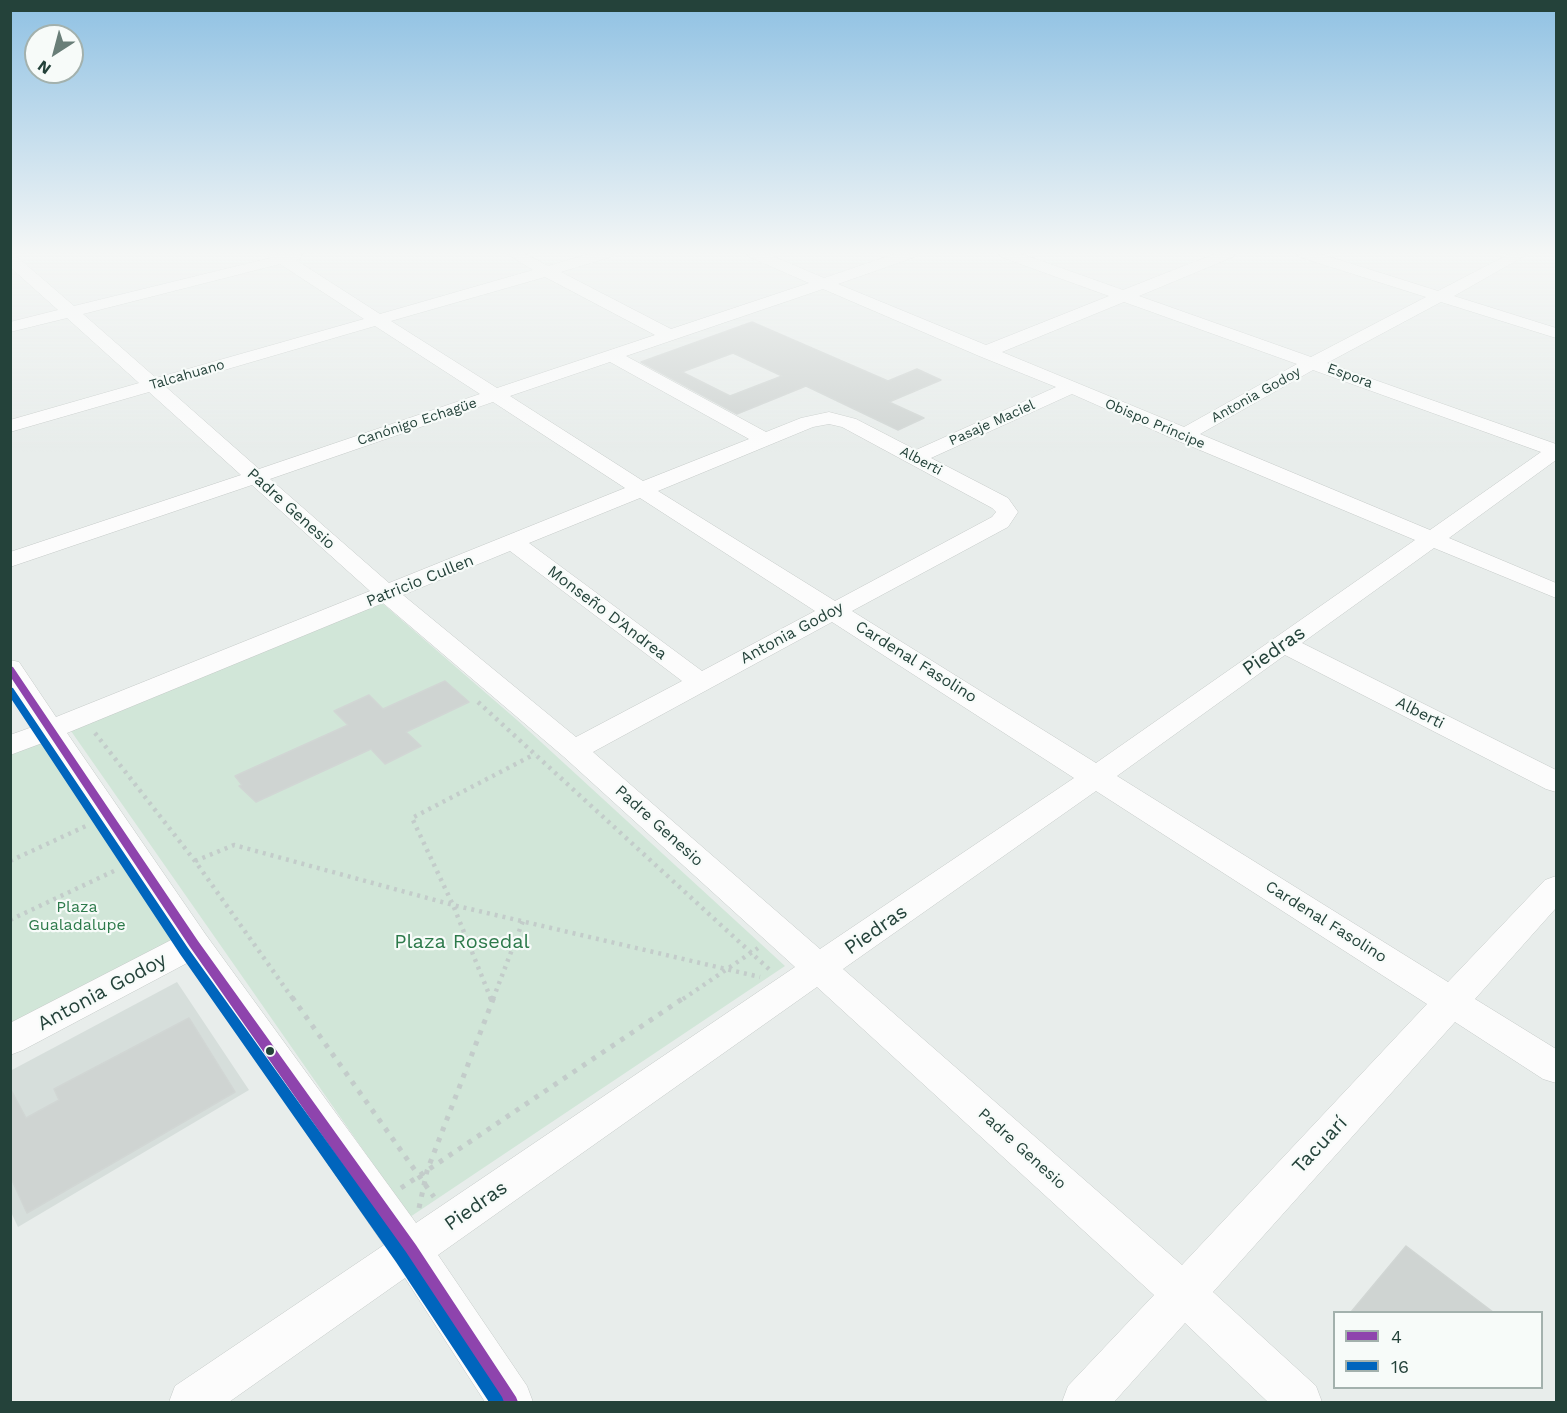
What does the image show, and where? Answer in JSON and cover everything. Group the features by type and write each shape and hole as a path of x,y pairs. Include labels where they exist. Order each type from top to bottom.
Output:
{"street":[{"path":"10,327 39,320"},
{"name":"Padre Genesio","path":"81,320 387,594 574,750 1184,1294 1300,1402"},
{"name":"Talcahuano","path":"10,426 379,320"},
{"name":"Cardenal Fasolino","path":"379,320 642,490 1557,1068"},
{"path":"641,320 671,336"},
{"name":"Canónigo Echagüe","path":"10,560 719,320"},
{"name":"Obispo Príncipe","path":"908,320 1557,591"},
{"path":"985,352 1063,320"},
{"name":"Espora","path":"1190,320 1556,451"},
{"name":"Antonia Godoy","path":"1183,436 1395,320"},
{"path":"1514,320 1557,333"},
{"path":"612,356 766,440"},
{"name":"Pasaje Maciel","path":"915,458 1070,388"},
{"name":"Patricio Cullen","path":"10,746 808,422 829,418"},
{"name":"Alberti","path":"829,418 849,423 1000,503 1007,512"},
{"name":"Piedras","path":"191,1402 1097,776 1556,451"},
{"name":"Antonia Godoy","path":"574,750 1000,522 1007,512"},
{"name":"Monseño D'Andrea","path":"514,543 700,682"},
{"name":"Alberti","path":"1284,644 1557,782"},
{"path":"10,668 194,944 411,1250 512,1402"},
{"name":"Tacuarí","path":"1084,1402 1557,888"},
{"name":"Antonia Godoy","path":"10,1040 194,944"}],"path":[{"path":"195,861 234,845 453,904 766,979 774,973 474,698"},
{"path":"88,724 195,861 452,1222"},
{"path":"492,1002 453,904 412,818 535,754"},
{"path":"10,861 109,816"},
{"path":"10,920 138,859"},
{"path":"411,1250 427,1171 523,921"},
{"path":"377,1202 427,1171 780,934"}],"shaded area":[{"path":"177,982 249,1090 18,1227 10,1210 10,1071"}],"green space":[{"name":"Plaza Rosedal","path":"382,603 517,720 785,966 410,1217 71,731"},
{"name":"Plaza Gualadalupe","path":"43,741 174,942 11,1027 11,755"}],"building":[{"path":"752,322 888,381 917,369 941,380 889,402 924,418 898,430 806,386 737,414 641,362","holes":["733,353 782,376 730,396 682,372"]},
{"path":"445,681 469,702 406,732 421,746 385,764 371,749 256,802 239,786 242,785 235,776 348,725 334,711 369,695 383,709"},
{"path":"189,1018 235,1092 27,1213 10,1176 10,1088 26,1118 59,1100 54,1089"},
{"path":"1406,1246 1492,1311 1352,1311"}],"transit line":[{"name":"4","path":"10,669 194,944 411,1250 511,1402"},
{"name":"16","path":"10,690 184,951 401,1257 497,1402"}]}
